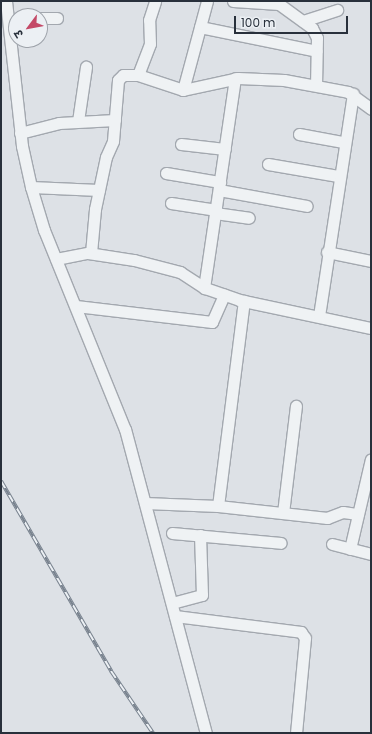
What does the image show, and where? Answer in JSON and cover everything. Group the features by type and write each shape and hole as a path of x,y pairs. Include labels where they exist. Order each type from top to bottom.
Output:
{"street":[{"path":"6,1 8,17"},
{"path":"138,75 150,44 148,20 155,1"},
{"path":"183,90 207,1"},
{"path":"233,1 279,4 303,21 315,33 317,51 316,85"},
{"path":"303,21 337,10"},
{"path":"48,18 57,18"},
{"path":"200,27 317,51"},
{"path":"11,48 20,133 31,187 56,259 125,429 206,733"},
{"path":"78,121 86,67"},
{"path":"91,253 99,190 113,141 119,78 138,75 183,90 235,78 316,85 352,94 371,109"},
{"path":"204,288 235,78"},
{"path":"319,316 343,142 352,94"},
{"path":"20,133 78,121 115,120"},
{"path":"299,134 343,142"},
{"path":"181,144 225,148"},
{"path":"268,164 338,176"},
{"path":"166,174 307,206"},
{"path":"31,187 99,190"},
{"path":"171,203 249,218"},
{"path":"327,252 371,261"},
{"path":"56,259 91,253 175,270 204,288 244,301 371,328"},
{"path":"76,306 212,322 224,295"},
{"path":"218,506 244,301"},
{"path":"283,513 296,406"},
{"path":"350,549 371,459"},
{"path":"145,503 218,506 327,518 342,512 358,514"},
{"path":"172,532 281,543"},
{"path":"172,603 202,596 200,535"},
{"path":"332,544 371,554"},
{"path":"175,616 301,632 305,638 296,733"}],"railway":[{"path":"1,481 111,671 153,733"}]}
